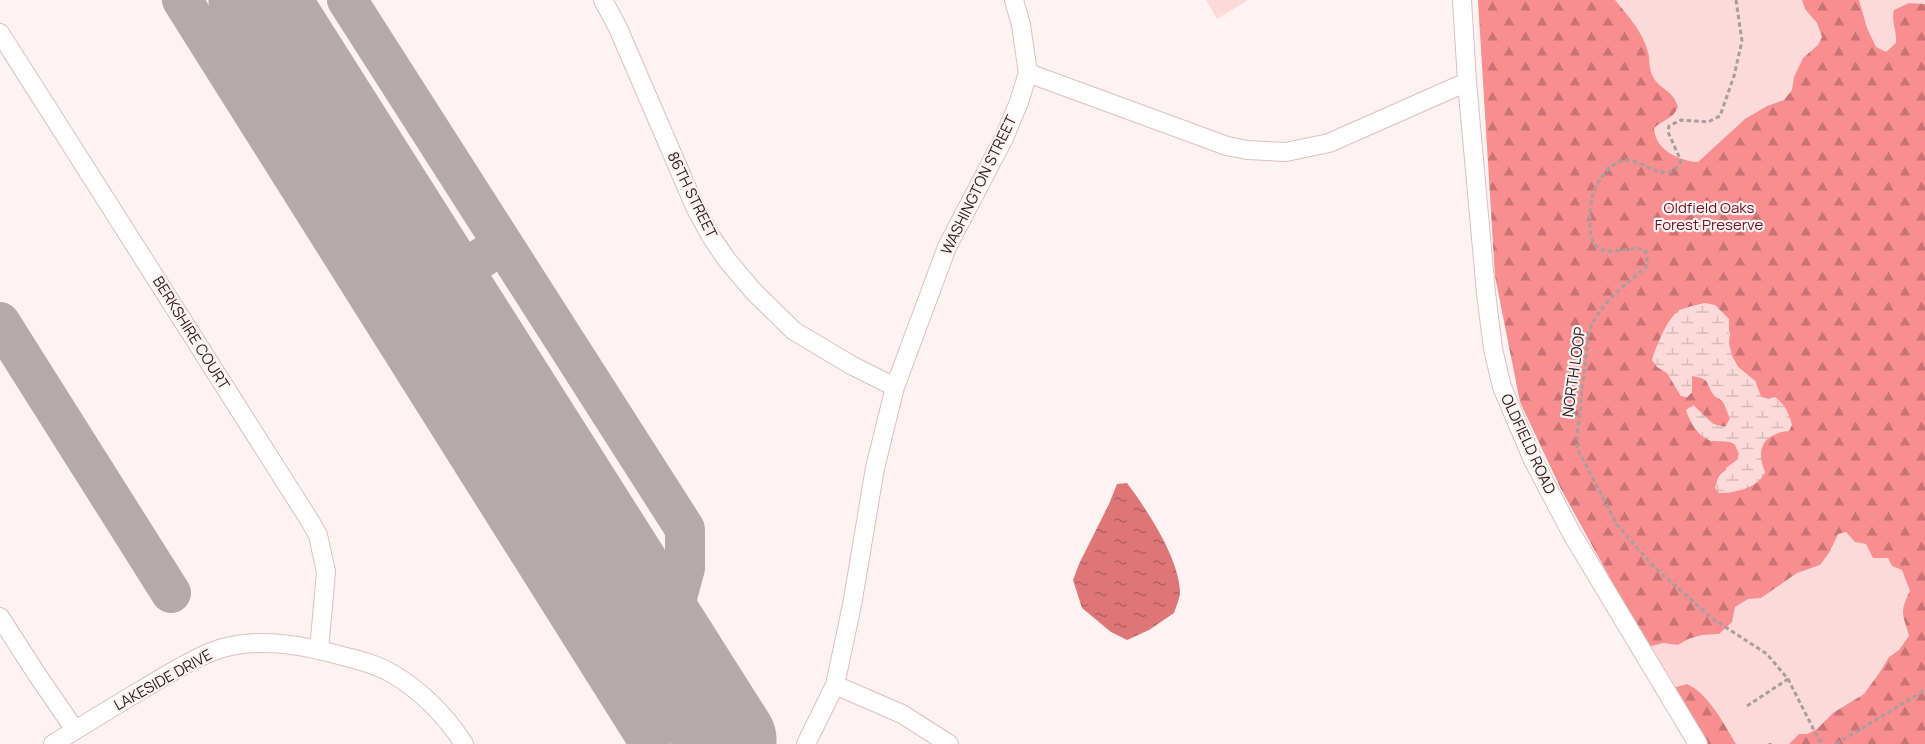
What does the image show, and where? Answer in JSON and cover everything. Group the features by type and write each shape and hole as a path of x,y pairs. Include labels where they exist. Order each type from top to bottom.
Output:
{"street":[{"name":"86TH STREET","path":"603,0 618,28 696,209 727,260 754,292 794,331 836,357 895,387"},
{"path":"1014,0 1021,25 1028,73 1227,146 1247,150 1286,152 1329,142 1467,82"},
{"name":"OLDFIELD ROAD","path":"1462,0 1486,293 1493,349 1502,387 1533,460 1572,534 1698,744"},
{"name":"BERKSHIRE COURT","path":"0,33 318,535 326,572 319,650"},
{"name":"WASHINGTON STREET","path":"806,744 835,685 852,605 874,468 895,387 947,247 1004,138 1028,73"},
{"path":"0,617 75,730"},
{"name":"LAKESIDE DRIVE","path":"53,744 172,672 212,652 258,643 319,650 375,665 393,674 423,696 464,744"},
{"path":"835,685 902,714 949,744"}],"path":[{"name":"NORTH LOOP","path":"1736,0 1742,40 1734,76 1720,116 1708,122 1681,120 1669,126 1668,132 1681,161 1678,168 1670,173 1663,173 1629,160 1618,161 1608,169 1594,189 1589,225 1590,236 1595,245 1611,252 1635,247 1644,250 1647,256 1647,266 1606,301 1594,317 1589,331 1577,448 1617,525 1654,567 1713,619 1767,654 1788,679 1819,740 1824,744"},
{"path":"1747,706 1788,679"},
{"path":"1836,744 1925,690"}],"green space":[{"path":"1206,0 1248,0 1217,19"},
{"name":"Oldfield Oaks Forest Preserve","path":"1478,0 1925,0 1925,744 1708,744 1648,647 1561,489 1520,402 1495,276"},
{"name":"Oldfield Oaks Forest Preserve","path":"1478,0 1615,0 1643,38 1652,75 1673,96 1678,107 1671,117 1654,128 1655,136 1669,153 1698,162 1745,119 1767,106 1784,100 1792,90 1794,77 1803,58 1818,45 1822,37 1817,23 1805,9 1802,0 1859,0 1867,28 1876,47 1886,52 1896,43 1894,10 1909,3 1925,4 1925,744 1789,744 1799,734 1807,734 1817,729 1833,713 1864,694 1889,657 1899,650 1909,636 1903,614 1904,604 1910,591 1902,570 1892,566 1888,558 1873,558 1866,544 1855,542 1846,532 1838,534 1820,565 1797,573 1761,598 1748,599 1735,607 1732,622 1719,634 1702,635 1678,645 1663,643 1648,647 1561,489 1520,402 1495,276","holes":["1705,303 1730,332 1729,344 1732,356 1738,367 1755,381 1761,397 1768,399 1782,431 1765,439 1761,444 1761,464 1765,472 1762,477 1749,487 1727,493 1726,468 1737,460 1739,454 1735,445 1729,440 1711,441 1702,436 1693,405 1713,424 1725,427 1730,419 1727,409 1702,378 1692,376 1692,392 1687,397 1681,396 1667,373 1679,310"]},
{"path":"1705,303 1715,305 1729,319 1729,344 1738,367 1755,381 1761,397 1768,399 1775,397 1781,403 1792,425 1789,431 1773,435 1764,444 1761,456 1765,472 1762,477 1752,486 1732,492 1719,493 1715,488 1720,475 1738,458 1738,448 1732,443 1705,438 1694,428 1686,410 1693,405 1713,424 1725,427 1730,419 1723,401 1714,395 1709,383 1701,377 1692,376 1692,392 1687,397 1681,396 1667,373 1657,367 1652,360 1663,332 1676,313"},
{"path":"1687,684 1695,688 1709,702 1736,744 1708,744 1673,688"}],"water":[{"path":"1127,483 1168,549 1178,577 1180,591 1174,613 1149,630 1127,640 1111,632 1082,608 1073,580 1117,484"}],"taxiway":[{"path":"182,0 650,744"},
{"path":"347,0 685,529 685,568 665,642"},
{"path":"241,93 295,58"},
{"path":"385,321 503,244"},
{"path":"0,322 171,593"},
{"path":"719,744 727,740 730,744"}],"runway":[{"path":"258,0 727,740"}]}
